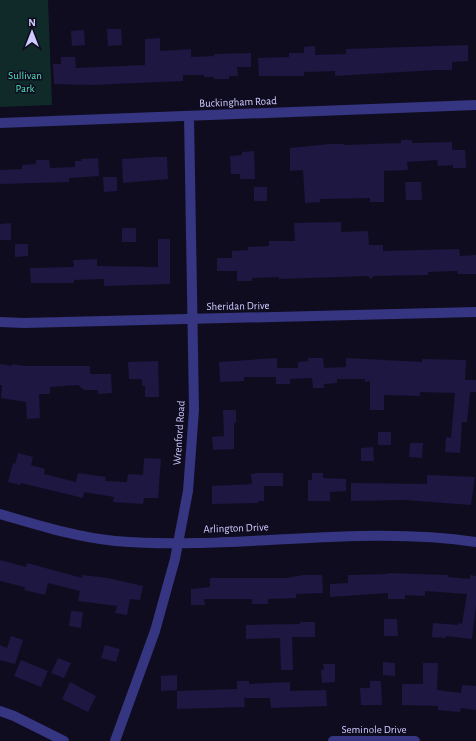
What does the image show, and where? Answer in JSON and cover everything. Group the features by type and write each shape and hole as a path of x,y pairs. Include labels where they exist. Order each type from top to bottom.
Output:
{"street":[{"name":"Buckingham Road","path":"0,123 476,105"},
{"name":"Wrenford Road","path":"115,741 155,631 178,542 188,490 194,410 189,116"},
{"name":"Sheridan Drive","path":"0,322 24,323 476,312"},
{"name":"Arlington Drive","path":"0,514 57,531 86,537 129,542 411,537 476,542"},
{"path":"0,711 14,716 64,741"},
{"name":"Seminole Drive","path":"333,741 415,741"}],"green space":[{"name":"Sullivan Park","path":"0,0 48,0 52,105 0,107"}],"building":[{"path":"107,29 121,29 122,45 108,46"},
{"path":"84,30 85,45 72,46 71,31"},
{"path":"160,38 160,51 191,49 191,57 214,56 214,54 251,53 251,67 237,67 238,76 229,76 229,79 214,79 214,77 204,77 204,75 183,75 183,81 91,85 54,84 53,64 61,64 61,57 75,57 76,68 145,65 145,39"},
{"path":"468,45 468,61 452,62 452,70 335,76 335,71 304,72 304,76 259,76 258,58 289,57 289,53 304,53 304,47 315,46 315,55 346,54 346,49"},
{"path":"401,140 412,140 412,143 452,142 452,150 465,150 466,168 453,168 453,165 438,166 437,160 407,162 408,170 384,171 384,202 370,202 370,198 320,199 320,202 305,203 303,170 290,171 290,148 330,144 401,143"},
{"path":"254,151 255,179 240,179 240,174 231,174 230,156 242,155 242,152"},
{"path":"167,157 168,179 123,183 122,159"},
{"path":"98,158 99,176 69,178 69,182 0,184 0,170 22,169 22,165 36,164 36,160 49,160 50,168 75,167 75,161 82,161 81,159"},
{"path":"103,177 117,177 117,191 104,192"},
{"path":"405,182 421,182 422,200 406,200"},
{"path":"254,187 267,187 267,201 254,201"},
{"path":"341,222 341,232 368,231 369,245 383,245 383,251 459,249 460,256 476,255 476,274 458,274 457,271 428,272 428,275 374,276 370,279 368,276 279,279 279,277 252,278 252,281 237,281 237,271 217,271 217,258 232,258 232,251 248,250 248,247 269,246 269,241 295,241 294,223"},
{"path":"11,223 11,240 0,240 0,224"},
{"path":"122,228 136,228 136,242 122,242"},
{"path":"158,239 170,239 170,284 104,286 104,279 74,280 74,283 31,283 30,268 74,267 73,260 97,259 97,266 158,267"},
{"path":"15,244 28,244 28,256 15,257"},
{"path":"277,358 277,368 298,368 298,362 308,361 308,358 323,358 324,368 346,367 346,358 422,362 422,359 466,360 465,380 476,380 476,392 470,392 467,422 462,422 460,453 445,452 446,437 451,438 455,393 420,392 420,396 384,395 384,410 370,410 370,381 365,382 365,379 337,379 337,383 324,384 324,388 313,388 312,378 290,379 290,384 276,384 276,377 244,377 244,381 220,382 219,362"},
{"path":"158,361 159,397 145,397 145,386 142,386 142,379 129,379 128,362"},
{"path":"0,364 12,366 12,364 25,366 90,366 90,374 111,374 112,393 98,394 98,390 84,390 78,385 50,387 50,394 39,394 40,418 27,419 26,402 1,398 2,385 0,385"},
{"path":"223,410 236,410 236,423 234,423 234,449 213,450 212,437 224,436"},
{"path":"378,432 391,432 391,445 378,445"},
{"path":"410,443 423,443 422,458 409,457"},
{"path":"373,447 374,461 361,461 361,448"},
{"path":"18,453 33,457 31,465 45,469 44,474 76,482 78,473 106,477 105,481 127,482 128,474 143,475 144,458 161,459 158,498 144,498 143,504 113,502 114,497 84,492 83,498 21,483 20,485 8,482 13,463 15,464"},
{"path":"283,473 283,486 264,486 264,501 258,501 258,503 212,504 212,486 252,484 251,474"},
{"path":"312,473 323,473 323,478 346,479 346,491 330,492 330,501 308,501 308,480 312,480"},
{"path":"427,475 475,477 471,505 405,500 351,501 351,483 427,484"},
{"path":"0,560 26,567 27,563 82,578 82,575 108,578 143,586 140,600 130,599 127,615 115,613 117,606 78,601 80,591 48,583 45,595 24,590 25,587 0,581"},
{"path":"388,573 448,575 448,577 470,579 470,575 476,576 476,605 472,639 446,636 446,638 432,637 433,623 462,624 467,594 425,591 425,596 405,595 405,599 388,599 388,593 330,597 330,584 348,583 348,575"},
{"path":"303,575 322,575 323,593 296,594 296,598 268,599 268,604 252,604 252,599 204,599 205,605 191,605 191,589 210,587 210,578 287,578"},
{"path":"71,611 83,612 81,628 69,626"},
{"path":"384,619 397,619 398,636 384,636"},
{"path":"300,622 315,622 315,637 292,637 293,670 281,670 280,638 246,639 246,625 300,624"},
{"path":"11,636 23,640 15,664 0,660 0,645 7,648"},
{"path":"105,645 120,649 116,662 101,658"},
{"path":"58,658 71,663 64,678 51,673"},
{"path":"21,660 48,671 41,687 14,676"},
{"path":"383,662 395,663 395,676 383,675"},
{"path":"423,663 438,663 437,690 461,693 462,685 476,686 476,710 461,708 460,712 438,710 438,706 402,705 402,684 423,684"},
{"path":"323,664 335,664 335,682 322,683 321,670 324,669"},
{"path":"177,675 177,690 161,691 161,676"},
{"path":"237,681 249,681 249,684 290,682 290,691 326,690 327,706 271,708 270,698 244,698 245,707 177,709 177,691 237,689"},
{"path":"370,681 381,681 382,705 361,705 360,688 370,688"},
{"path":"70,682 96,696 88,712 62,699"}]}
